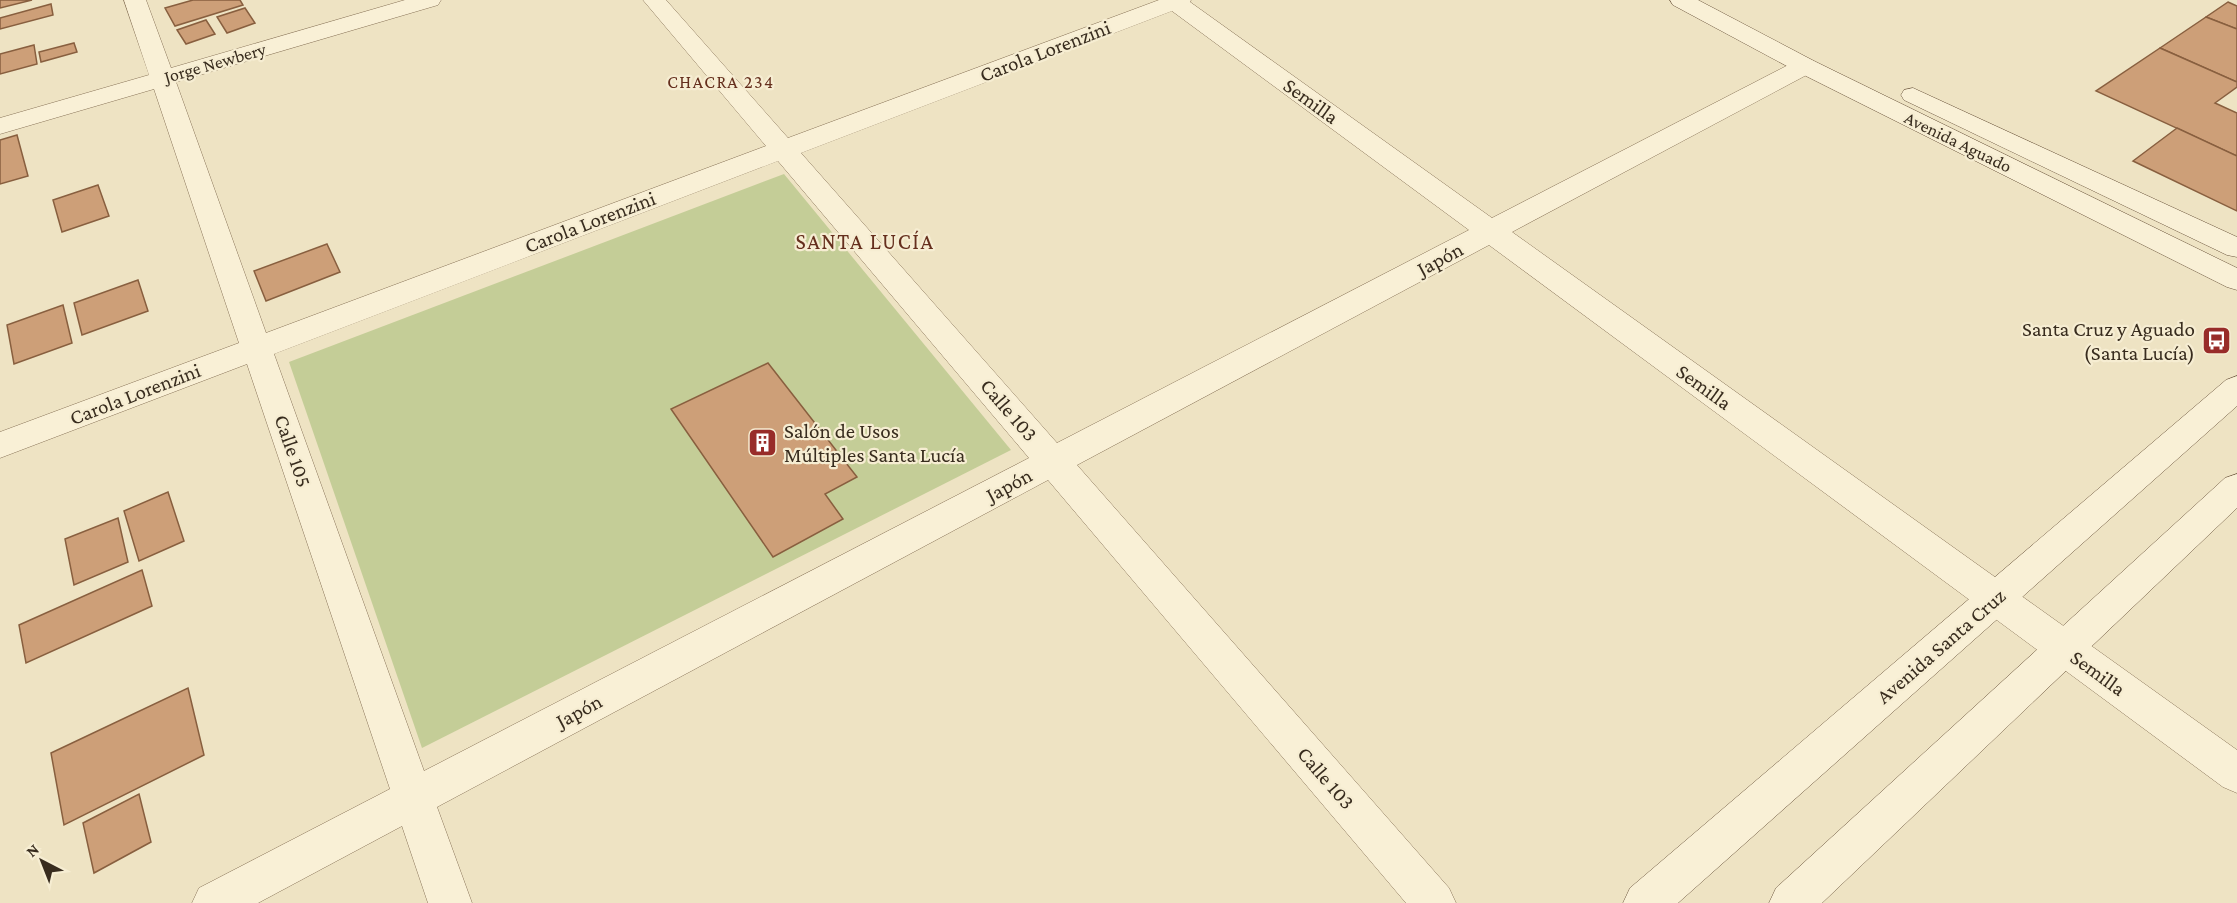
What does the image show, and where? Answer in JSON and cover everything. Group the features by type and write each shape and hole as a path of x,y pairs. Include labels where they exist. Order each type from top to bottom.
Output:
{"street":[{"name":"Calle 105","path":"135,0 450,903"},
{"name":"Jorge Newbery","path":"0,126 430,0"},
{"name":"Calle 103","path":"654,0 1434,903"},
{"name":"Avenida Aguado","path":"1681,0 1805,66 2237,280"},
{"name":"Avenida Aguado","path":"1724,0 1821,51 2237,248"},
{"name":"Carola Lorenzini","path":"0,445 1176,1"},
{"name":"Semilla","path":"1176,1 2237,774"},
{"name":"Japón","path":"214,903 1805,66"},
{"name":"Avenida Santa Cruz","path":"1645,903 2237,388"},
{"path":"1791,903 2237,487"}],"green space":[{"path":"784,174 1011,450 422,748 289,362"}],"building":[{"path":"0,0 32,0 0,8"},
{"path":"193,0 240,0 243,5 175,26 165,8"},
{"path":"2228,2 2237,6 2237,29 2206,17"},
{"path":"51,4 53,15 0,29 0,18"},
{"path":"245,8 255,23 227,33 217,17"},
{"path":"2206,17 2237,29 2237,82 2160,48"},
{"path":"206,20 215,34 186,44 177,30"},
{"path":"74,43 77,52 41,62 39,52"},
{"path":"34,45 37,64 0,74 0,54"},
{"path":"2160,48 2237,82 2237,87 2215,103 2237,113 2237,156 2096,91"},
{"path":"2177,128 2237,156 2237,211 2133,161"},
{"path":"17,135 28,176 0,184 0,140"},
{"path":"98,185 109,216 62,232 53,200"},
{"path":"327,244 340,272 266,301 254,271"},
{"path":"138,280 148,311 82,335 74,303"},
{"path":"63,305 72,343 14,364 7,325"},
{"name":"Salón de Usos Múltiples Santa Lucía","path":"768,363 857,477 825,494 843,519 773,557 671,409"},
{"path":"168,492 184,541 139,561 124,511"},
{"path":"118,518 128,562 74,585 65,539"},
{"path":"142,570 152,606 26,663 19,625"},
{"path":"188,688 204,755 64,825 51,753"},
{"path":"139,794 151,842 94,873 83,823"}],"place":[{"name":"Santa Cruz y Aguado (Santa Lucía)","path":"2216,341"},
{"name":"Salón de Usos Múltiples Santa Lucía","path":"763,443"}],"district":[{"name":"CHACRA 234","path":"721,82"},
{"name":"SANTA LUCÍA","path":"865,241"}]}
